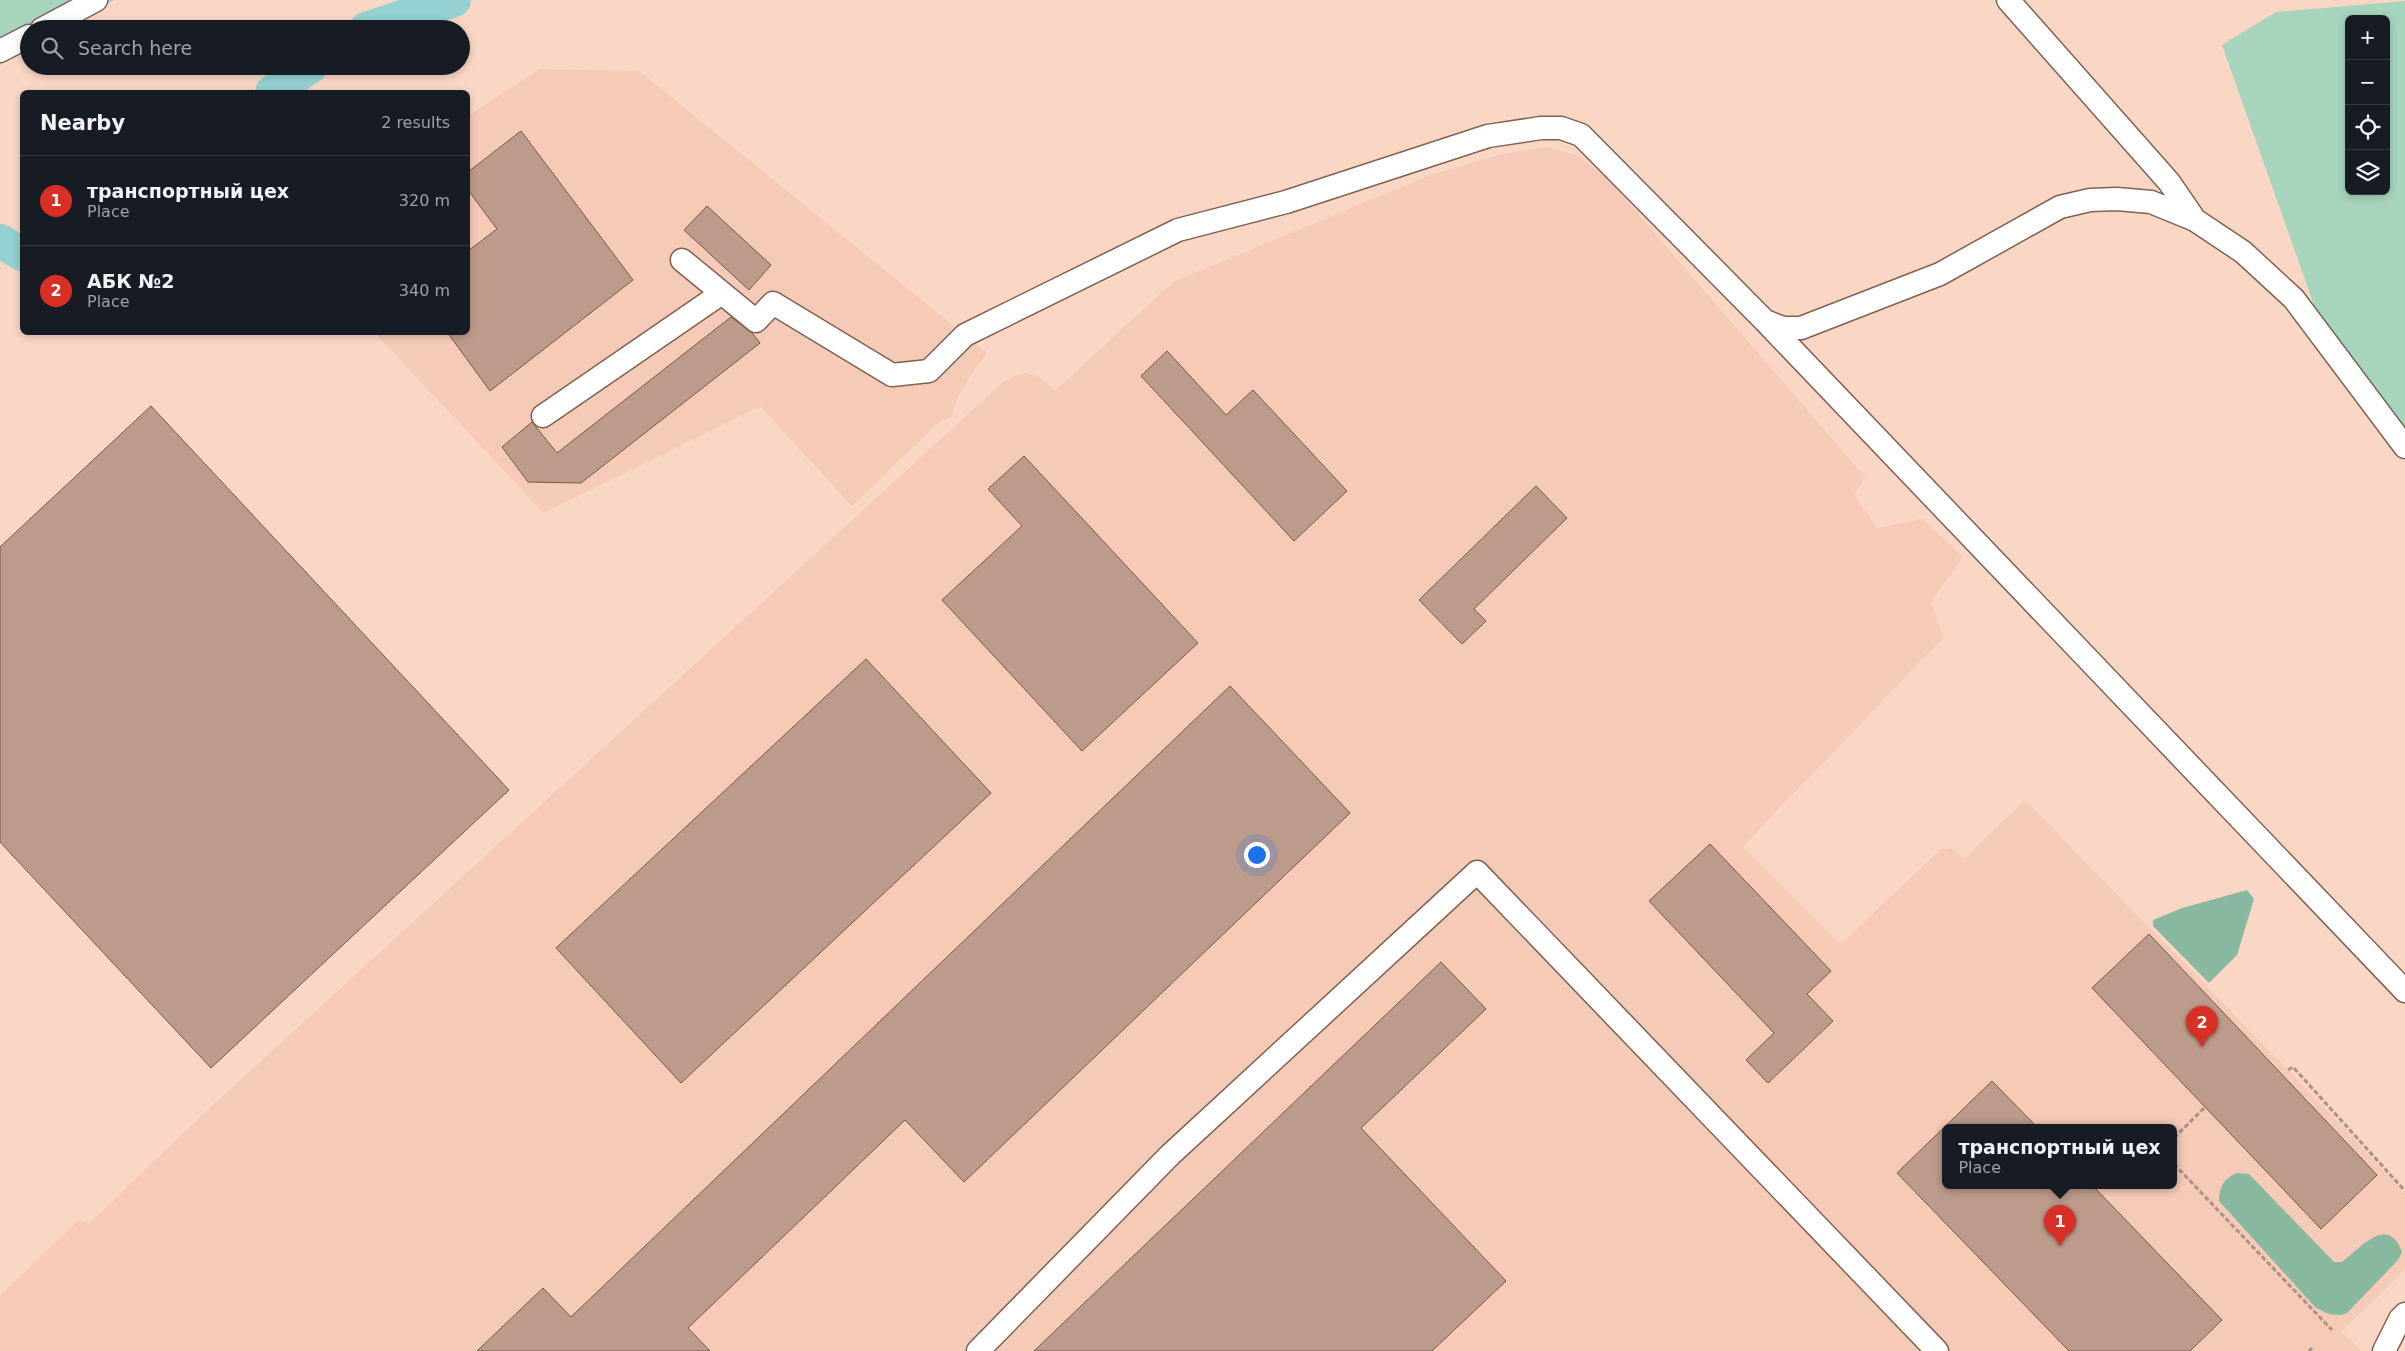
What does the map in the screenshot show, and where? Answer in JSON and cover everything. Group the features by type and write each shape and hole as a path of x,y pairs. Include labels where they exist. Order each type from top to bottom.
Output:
{"street":[{"path":"59,20 96,0"},
{"path":"2008,0 2169,182 2195,220"},
{"path":"0,51 20,41"},
{"path":"682,260 756,321 773,303 892,375 929,372 965,334 1178,230 1286,202 1488,136 1541,128 1561,128 1581,135 1765,321 2405,992"},
{"path":"1765,321 1783,328 1801,328 1940,274 2060,207 2090,200 2117,198 2151,202 2195,220 2243,252 2294,299 2405,447"},
{"path":"543,416 722,293"},
{"path":"978,1351 1170,1155 1477,872 1937,1351"},
{"path":"2384,1351 2400,1319 2405,1314"}],"path":[{"path":"2288,1070 2293,1067 2405,1191"},
{"path":"2177,1135 2205,1107"},
{"path":"2177,1167 2332,1330"}],"shaded area":[{"path":"540,69 639,71 987,353 973,371 958,397 951,417 940,421 852,506 760,406 544,513 377,335 470,335 470,115"},
{"path":"1548,147 1576,155 1607,178 1865,477 1854,495 1877,528 1922,519 1963,557 1931,602 1944,637 1743,846 1841,944 1941,849 1953,848 1964,859 2025,800 2326,1109 2405,1194 2405,1269 2341,1332 2362,1351 0,1351 0,1296 78,1220 89,1224 199,1118 1002,383 1014,376 1026,373 1041,378 1055,391 1173,282 1431,175 1502,154"}],"green space":[{"path":"0,0 114,0 80,20 20,20 20,54 0,65"},
{"path":"2405,1 2405,431 2314,305 2222,45 2276,12"},
{"path":"2247,890 2254,899 2237,955 2209,983 2153,926 2153,920 2182,908"},
{"path":"2237,1173 2249,1174 2334,1262 2342,1262 2366,1242 2382,1235 2390,1235 2396,1241 2402,1252 2398,1260 2347,1313 2335,1315 2315,1307 2219,1201 2223,1184 2228,1178"}],"building":[{"path":"521,131 633,280 490,391 449,335 470,335 470,249 497,229 470,193 470,170"},
{"path":"707,206 771,265 749,290 684,230"},
{"path":"731,317 752,333 760,343 581,483 528,482 502,447 532,422 557,453"},
{"path":"1167,351 1226,415 1253,390 1347,491 1294,541 1141,376"},
{"path":"151,406 509,790 211,1068 0,842 0,547"},
{"path":"1024,456 1198,643 1082,751 942,600 1022,526 988,489"},
{"path":"1536,486 1567,518 1474,609 1486,621 1462,644 1419,600"},
{"path":"866,659 991,793 681,1083 556,948"},
{"path":"1230,686 1350,813 964,1182 905,1120 688,1328 710,1351 477,1351 543,1288 571,1317"},
{"path":"1710,844 1831,971 1807,994 1833,1021 1768,1083 1746,1060 1774,1033 1649,901"},
{"path":"2149,934 2377,1175 2321,1229 2092,988"},
{"path":"1441,962 1486,1009 1361,1128 1506,1281 1432,1351 1034,1351"},
{"path":"1992,1081 2034,1124 1948,1124"},
{"path":"1942,1129 1942,1189 2096,1189 2222,1320 2190,1351 2069,1351 1897,1173"}],"waterway":[{"path":"393,20 454,0"},
{"path":"275,90 298,75"},
{"path":"0,241 20,253"}],"place":[{"name":"АБК №2","path":"2202,1047"},
{"name":"транспортный цех","path":"2060,1246"}]}
